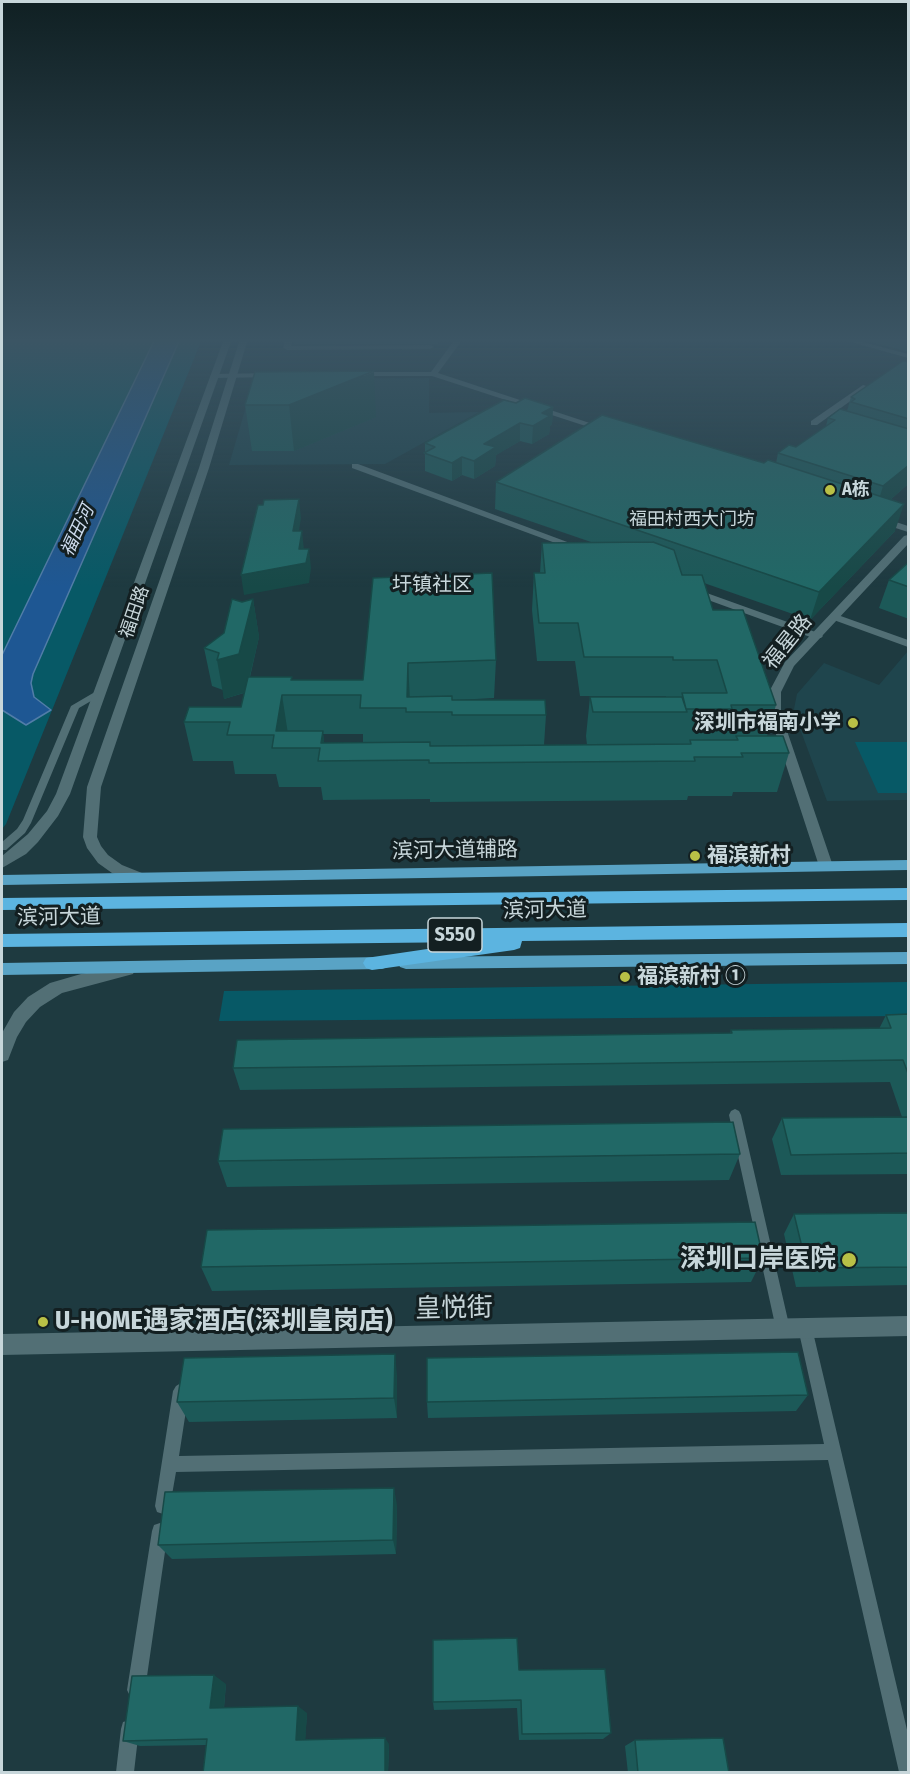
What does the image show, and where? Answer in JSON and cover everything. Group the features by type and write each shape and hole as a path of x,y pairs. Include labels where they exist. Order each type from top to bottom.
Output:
{"highway":[{"name":"滨河大道","path":"2,904 909,894"},
{"name":"滨河大道","path":"2,941 909,930"},
{"path":"372,963 586,933"}],"main road":[{"name":"福田路","path":"2,862 21,850 53,813 75,762 197,422"},
{"name":"福田路","path":"137,877 117,869 103,859 94,848 90,837 94,787 218,422"},
{"path":"580,422 614,433"},
{"path":"816,422 814,423 825,426"},
{"path":"355,466 597,555"},
{"path":"863,514 909,529"},
{"name":"福星路","path":"826,866 778,722 774,701 775,692 783,674 909,538"},
{"path":"685,587 817,636"},
{"path":"835,616 909,644"},
{"name":"滨河大道辅路","path":"2,880 909,864"},
{"path":"2,969 909,958"},
{"path":"2,1055 9,1035 20,1017 34,1002 56,988 109,973 154,966"},
{"name":"皇悦街","path":"2,1345 187,1347 909,1326"}],"lane":[{"path":"2,847 21,831 28,821 75,706 100,692"},
{"path":"735,1115 783,1329"},
{"path":"805,1328 909,1772"},
{"path":"125,1773 183,1375"},
{"path":"170,1464 834,1452"}],"shaded area":[{"path":"2,422 169,422 6,824 2,829"},
{"path":"242,422 461,422 385,464 229,465"},
{"name":"深圳市福南小学","path":"908,651 908,800 827,801 796,718 794,709 797,694 824,663 879,685"},
{"path":"855,742 908,742 908,793 878,793"},
{"path":"908,982 908,1016 219,1021 224,991"}],"water":[{"name":"福田河","path":"115,422 144,422 33,674 31,683 34,697 51,710 26,725 2,710 2,655"}],"building":[{"path":"464,422 540,422 533,426 520,423 484,444 496,447 474,461 462,457 452,463 424,453 435,447 425,443"},
{"path":"591,422 625,422 764,463 768,460 904,504 819,592 496,482"},
{"path":"832,422 884,422 909,429 909,465 883,486 778,453 789,445 796,447"},
{"path":"299,499 293,531 302,531 299,549 309,549 306,563 241,575 258,505 263,505 264,500"},
{"path":"653,542 674,550 682,575 702,575 713,610 743,610 776,705 731,705 732,709 686,709 682,693 727,693 717,660 673,660 673,657 584,657 578,623 539,623 534,573 545,573 542,543"},
{"path":"909,562 909,587 889,580"},
{"path":"492,573 496,660 408,663 407,697 452,696 452,700 545,700 546,715 452,715 452,712 406,712 406,708 360,708 361,695 282,695 276,731 323,731 321,743 430,742 430,746 691,744 690,740 738,740 736,736 783,736 789,753 741,753 743,757 694,757 695,761 429,763 429,760 318,761 320,748 272,748 274,735 227,735 230,722 184,722 189,707 241,707 248,677 292,677 291,680 363,680 373,578"},
{"path":"232,599 242,602 253,599 239,654 217,660 219,653 204,648 224,633"},
{"path":"590,697 682,697 687,712 593,712"},
{"path":"909,1014 909,1076 903,1060 233,1068 237,1040 732,1033 731,1030 891,1028 886,1015"},
{"path":"909,1117 909,1153 791,1155 782,1118"},
{"path":"733,1122 740,1154 218,1161 223,1129"},
{"path":"909,1213 909,1267 807,1268 794,1214"},
{"path":"755,1222 763,1258 201,1267 207,1230"},
{"path":"798,1352 808,1395 427,1402 427,1358"},
{"path":"395,1354 394,1398 177,1402 184,1358"},
{"path":"394,1488 393,1540 158,1545 165,1492"},
{"path":"517,1638 519,1670 605,1669 611,1733 522,1734 521,1700 433,1702 433,1640"},
{"path":"214,1675 210,1708 298,1706 296,1740 385,1738 385,1773 203,1773 207,1739 123,1741 132,1676"},
{"path":"723,1738 729,1773 638,1773 635,1740"},
{"path":"819,1771 820,1773 776,1773"}],"place":[{"name":"A栋","path":"830,490"},
{"name":"深圳市福南小学","path":"853,723"},
{"name":"福滨新村","path":"695,856"},
{"name":"福滨新村 ①","path":"625,977"},
{"name":"深圳口岸医院","path":"849,1260"},
{"name":"U-HOME遇家酒店(深圳皇岗店)","path":"43,1322"}],"district":[{"name":"福田村西大门坊","path":"692,520"},
{"name":"圩镇社区","path":"432,585"}]}
